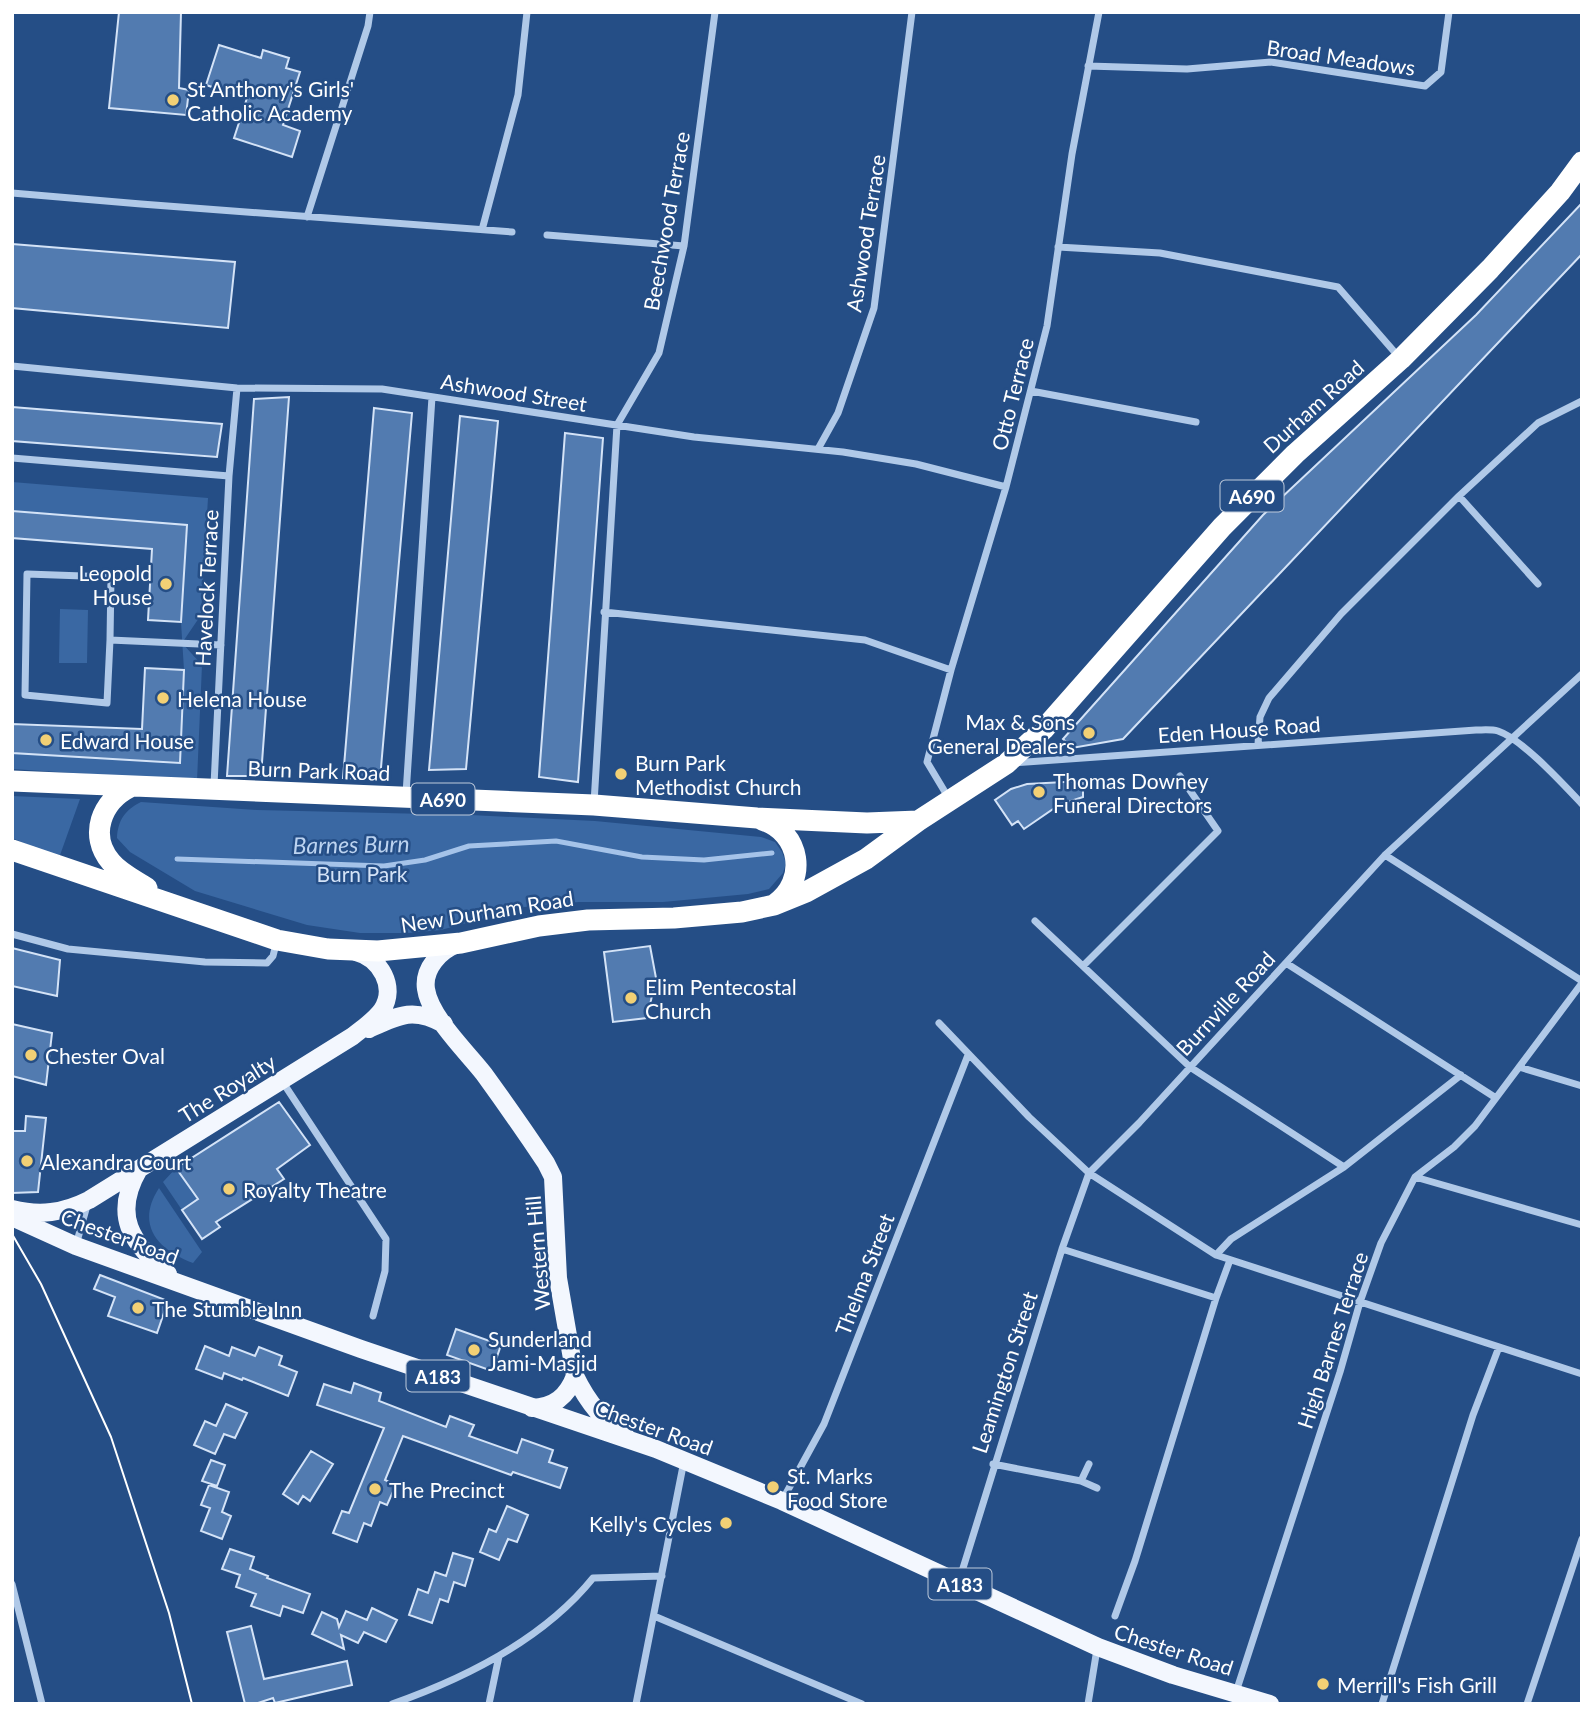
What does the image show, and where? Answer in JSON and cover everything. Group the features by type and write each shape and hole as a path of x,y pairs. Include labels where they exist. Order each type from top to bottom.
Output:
{"highway":[{"name":"Durham Road","path":"918,821 1006,764 1044,729 1222,527 1295,454 1401,359 1540,215 1582,163"},
{"name":"Burn Park Road","path":"12,782 594,805 757,818 867,823 918,821"},
{"name":"A690","path":"130,787 115,796 103,814 100,834 105,853 110,862 126,875 182,909"},
{"name":"A690","path":"757,818 776,825 784,832 796,857 793,883 782,899 774,905"},
{"name":"New Durham Road","path":"12,850 277,940 354,951 461,943 539,926 588,920 729,913 774,905 828,881 884,847 918,821"}],"main road":[{"name":"Western Hill","path":"461,943 443,951 436,958 428,974 426,991 444,1024 492,1085 553,1177 558,1278 575,1376 602,1417 631,1439 656,1449"},
{"name":"The Royalty","path":"17,1213 59,1211 89,1200 353,1036 382,1010 388,990 384,974 376,962 354,951"},
{"path":"353,1036 410,1013 421,1014 444,1024"},
{"path":"139,1169 126,1203 129,1226 133,1237 147,1255 176,1280"},
{"name":"Chester Road","path":"17,1213 51,1236 531,1408 685,1460 782,1501 1098,1647 1173,1675 1261,1702"},
{"path":"531,1408 549,1406 556,1402 565,1395 575,1376"}],"street":[{"path":"307,217 369,26 370,12"},
{"path":"482,230 517,95 527,12"},
{"name":"Beechwood Terrace","path":"617,425 659,353 684,246 715,12"},
{"name":"Ashwood Terrace","path":"818,449 838,414 855,371 874,308 912,12"},
{"name":"Otto Terrace","path":"951,800 927,762 951,670 1006,486 1047,326 1072,154 1099,12"},
{"name":"Broad Meadows","path":"1088,66 1186,69 1271,62 1425,86 1441,72 1450,12"},
{"path":"12,193 512,232"},
{"path":"547,235 684,246"},
{"path":"1059,247 1160,253 1338,287 1401,359"},
{"name":"Ashwood Street","path":"12,366 237,388 382,389 694,437 818,449 916,464 1006,486"},
{"name":"Havelock Terrace","path":"214,790 229,476 237,388"},
{"path":"1031,391 1196,422"},
{"path":"405,798 432,397"},
{"path":"1258,744 1260,717 1269,698 1341,614 1459,496 1538,423 1582,401"},
{"path":"594,805 617,425"},
{"path":"12,458 229,476"},
{"path":"1459,496 1538,584"},
{"path":"27,574 111,577 110,640 107,703 25,695 27,574"},
{"path":"604,612 864,640 951,670"},
{"path":"110,640 221,645"},
{"name":"Burnville Road","path":"1089,1173 1139,1124 1385,855 1582,674"},
{"name":"Eden House Road","path":"1006,764 1476,730 1496,730 1511,738"},
{"path":"1511,738 1582,804"},
{"path":"1083,967 1218,831 1180,776"},
{"path":"1385,855 1582,982"},
{"path":"1035,921 1191,1067 1344,1167"},
{"path":"12,934 68,949 205,962 267,963 273,956 277,940"},
{"path":"1286,963 1496,1098"},
{"name":"High Barnes Terrace","path":"1236,1693 1381,1243 1415,1177 1454,1147 1475,1126 1582,982"},
{"path":"939,1023 1029,1117 1089,1173 1216,1255 1582,1374"},
{"name":"Thelma Street","path":"782,1501 824,1424 968,1055"},
{"path":"1520,1067 1582,1086"},
{"path":"1216,1255 1231,1239 1344,1167 1461,1075"},
{"path":"281,1081 386,1239 385,1271 373,1316"},
{"name":"Leamington Street","path":"958,1583 993,1464 1089,1173"},
{"path":"1415,1177 1582,1225"},
{"path":"76,1245 89,1200"},
{"path":"1062,1249 1216,1298"},
{"path":"1115,1616 1135,1561 1230,1260"},
{"path":"1382,1704 1473,1415 1499,1347"},
{"path":"636,1704 685,1460"},
{"path":"993,1464 1081,1481 1097,1488"},
{"path":"1081,1481 1088,1464"},
{"path":"1527,1704 1582,1539"},
{"path":"391,1704 432,1689 510,1651 568,1605 593,1578 662,1576"},
{"path":"12,1584 42,1704"},
{"path":"654,1616 862,1704"},
{"path":"1088,1704 1098,1647"},
{"path":"489,1704 499,1656"}],"green space":[{"path":"12,482 208,498 201,615 182,643 187,525 12,511"},
{"path":"60,609 88,610 87,663 59,663"},
{"path":"182,643 202,665 197,781 12,769 12,753 180,762 184,670"},
{"path":"12,796 80,799 59,858 12,838"},
{"name":"Burn Park","path":"141,802 257,810 595,821 761,837 775,842 786,863 783,873 769,889 748,894 663,902 579,902 524,907 441,930 360,933 307,925 195,891 130,852 117,838 123,816"},
{"path":"176,1168 198,1199 182,1210 163,1182"},
{"path":"159,1188 202,1252 193,1263 170,1251 154,1235 149,1214"}],"building":[{"path":"119,12 181,12 179,88 189,90 186,115 109,108"},
{"path":"219,45 261,58 263,50 289,58 286,68 300,72 283,125 300,131 292,157 234,138 247,98 206,85"},
{"path":"1582,203 1582,254 1123,739 1072,748 1063,739 1263,515 1476,315"},
{"path":"12,244 235,262 228,328 12,308"},
{"path":"289,397 261,776 227,776 254,399"},
{"path":"12,407 222,424 217,457 12,441"},
{"path":"374,408 412,413 380,779 343,778"},
{"path":"460,416 498,421 466,769 429,770"},
{"path":"565,433 603,438 578,782 539,777"},
{"name":"Leopold House","path":"12,511 187,525 181,622 148,620 152,549 12,538"},
{"name":"Helena House","path":"145,668 184,670 180,763 12,753 12,724 142,729"},
{"path":"1083,781 1083,797 1059,805 1024,829 1018,821 1012,825 995,800 1011,789 1027,784"},
{"name":"Elim Pentecostal Church","path":"650,946 656,978 647,1018 613,1022 604,952"},
{"path":"12,948 60,960 57,996 12,986"},
{"name":"Chester Oval","path":"12,1024 52,1033 46,1085 12,1076"},
{"name":"Royalty Theatre","path":"279,1102 310,1145 277,1169 284,1179 216,1222 220,1227 202,1239 182,1210 198,1199 176,1168"},
{"name":"Alexandra Court","path":"26,1116 46,1118 38,1192 12,1193 12,1131 25,1131"},
{"name":"The Stumble Inn","path":"100,1275 168,1301 157,1333 108,1316 115,1297 94,1289"},
{"name":"Sunderland Jami-Masjid","path":"456,1329 501,1345 492,1371 447,1355"},
{"path":"205,1346 229,1356 232,1347 255,1356 259,1347 282,1356 279,1365 297,1372 288,1396 243,1378 242,1380 224,1373 222,1379 196,1369"},
{"path":"354,1383 381,1393 379,1401 446,1427 450,1416 474,1425 469,1436 517,1453 522,1439 553,1450 549,1462 567,1468 560,1488 513,1472 511,1475 403,1436 385,1480 396,1485 387,1505 380,1502 371,1526 364,1523 357,1542 333,1533 342,1511 349,1513 384,1428 317,1405 324,1384 351,1393"},
{"path":"226,1404 247,1413 235,1438 224,1434 215,1454 194,1445 205,1421 216,1426"},
{"path":"311,1451 333,1464 310,1501 303,1496 298,1504 283,1494"},
{"path":"211,1460 225,1465 217,1486 202,1481"},
{"path":"209,1485 229,1492 222,1512 231,1516 222,1539 201,1531 210,1508 201,1505"},
{"path":"507,1506 528,1515 517,1542 508,1539 499,1560 480,1552 489,1529 496,1532"},
{"path":"230,1549 254,1557 250,1569 310,1594 303,1613 283,1606 280,1616 251,1606 256,1594 236,1587 240,1575 222,1569"},
{"path":"453,1553 473,1559 465,1586 454,1582 448,1602 440,1599 432,1623 409,1615 418,1589 428,1593 435,1572 446,1576"},
{"path":"372,1608 397,1620 386,1642 364,1632 358,1643 341,1635 344,1649 312,1634 322,1612 337,1619 339,1627 346,1611 367,1620"},
{"path":"251,1626 264,1679 347,1661 352,1685 275,1703 273,1698 245,1704 227,1632"}],"waterway":[{"name":"Barnes Burn","path":"177,859 384,866 425,860 469,846 556,841 642,857 704,860 772,853"}],"tram line":[{"path":"12,1234 41,1284 111,1437 169,1613 192,1704"}],"place":[{"name":"St Anthony's Girls' Catholic Academy","path":"173,100"},
{"name":"Leopold House","path":"166,584"},
{"name":"Helena House","path":"163,698"},
{"name":"Max & Sons General Dealers","path":"1089,733"},
{"name":"Edward House","path":"46,740"},
{"name":"Burn Park Methodist Church","path":"621,774"},
{"name":"Thomas Downey Funeral Directors","path":"1039,792"},
{"name":"Elim Pentecostal Church","path":"631,998"},
{"name":"Chester Oval","path":"31,1055"},
{"name":"Alexandra Court","path":"27,1161"},
{"name":"Royalty Theatre","path":"229,1189"},
{"name":"The Stumble Inn","path":"138,1308"},
{"name":"Sunderland Jami-Masjid","path":"474,1350"},
{"name":"St. Marks Food Store","path":"773,1487"},
{"name":"The Precinct","path":"375,1489"},
{"name":"Kelly's Cycles","path":"726,1523"},
{"name":"Merrill's Fish Grill","path":"1323,1684"}]}
